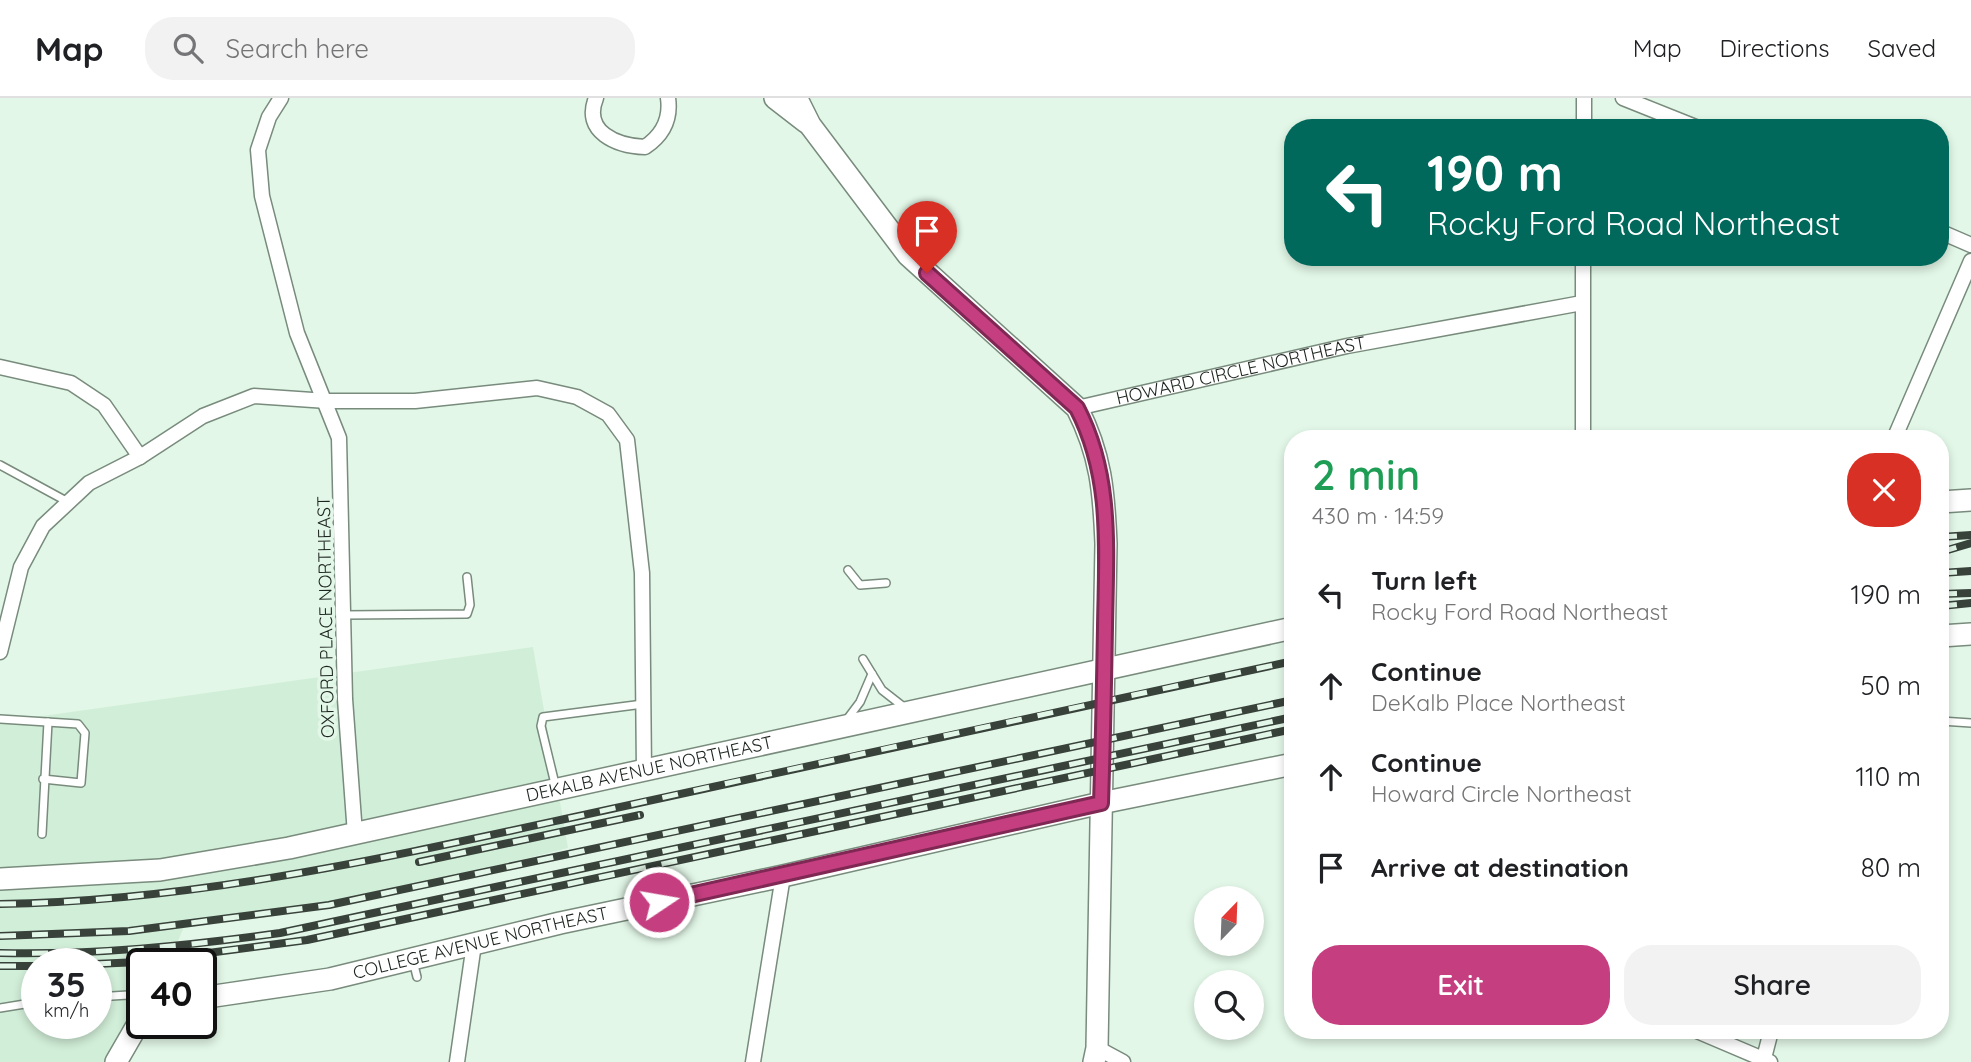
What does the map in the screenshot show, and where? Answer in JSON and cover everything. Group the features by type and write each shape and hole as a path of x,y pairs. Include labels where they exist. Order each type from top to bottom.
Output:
{"street":[{"name":"OXFORD PLACE NORTHEAST","path":"281,98 269,117 258,150 262,196 297,333 327,401 339,438 342,468 345,699 355,834"},
{"path":"596,98 591,109 595,125 605,136 617,143 645,147 657,139 664,127 670,113 668,98"},
{"path":"1584,98 1584,119"},
{"path":"1623,98 1676,119"},
{"path":"791,101 908,254 1077,408 1092,438 1103,482 1107,544 1095,1055 1123,1062"},
{"path":"1949,235 1971,245"},
{"path":"1898,430 1971,261"},
{"path":"1583,266 1583,430"},
{"name":"HOWARD CIRCLE NORTHEAST","path":"1077,408 1347,346 1582,303"},
{"path":"0,367 71,383 104,405 140,457"},
{"path":"0,652 2,631 21,567 43,526 89,483 140,457 203,416 254,396 327,401 415,401 537,388 577,397 608,414 627,440 642,573 644,771"},
{"path":"1949,501 1971,500"},
{"name":"DEKALB AVENUE NORTHEAST","path":"0,879 160,870 355,834 1284,630"},
{"path":"1949,635 1971,634"},
{"name":"COLLEGE AVENUE NORTHEAST","path":"217,996 415,969 474,944 1101,803 1284,766"},
{"path":"753,1062 783,876"},
{"path":"457,1062 474,944"},
{"path":"116,1062 129,1039"},
{"path":"1715,1039 1766,1061 1770,1039"}],"lane":[{"path":"0,465 68,502"},
{"path":"848,570 860,585 886,583"},
{"path":"344,615 467,614 470,605 467,577"},
{"path":"863,659 882,691 897,704 914,712"},
{"path":"839,729 860,702 872,674"},
{"path":"556,790 541,726 543,717 644,704"},
{"path":"0,719 78,724 85,733 81,783 43,779"},
{"path":"42,834 48,722"},
{"path":"1949,722 1971,723"},
{"path":"0,1008 21,1005"}],"shaded area":[{"path":"533,647 568,848 340,905 187,920 175,948 126,948 126,1039 136,1039 127,1062 0,1062 0,722"}],"railway":[{"path":"1949,536 1971,535"},
{"path":"1949,550 1971,543"},
{"path":"1949,572 1971,571"},
{"path":"1949,594 1971,593"},
{"path":"1949,605 1971,603"},
{"path":"0,904 149,895 296,874 515,830 1284,663"},
{"path":"0,936 129,931 329,905 1284,702"},
{"path":"0,953 140,949 280,933 1284,719"},
{"path":"112,963 307,940 1284,731"},
{"path":"419,862 640,815"},
{"path":"0,966 21,966"}],"route":[{"path":"659,902 1101,803 1107,544 1103,482 1092,438 1077,408 927,273"}]}
